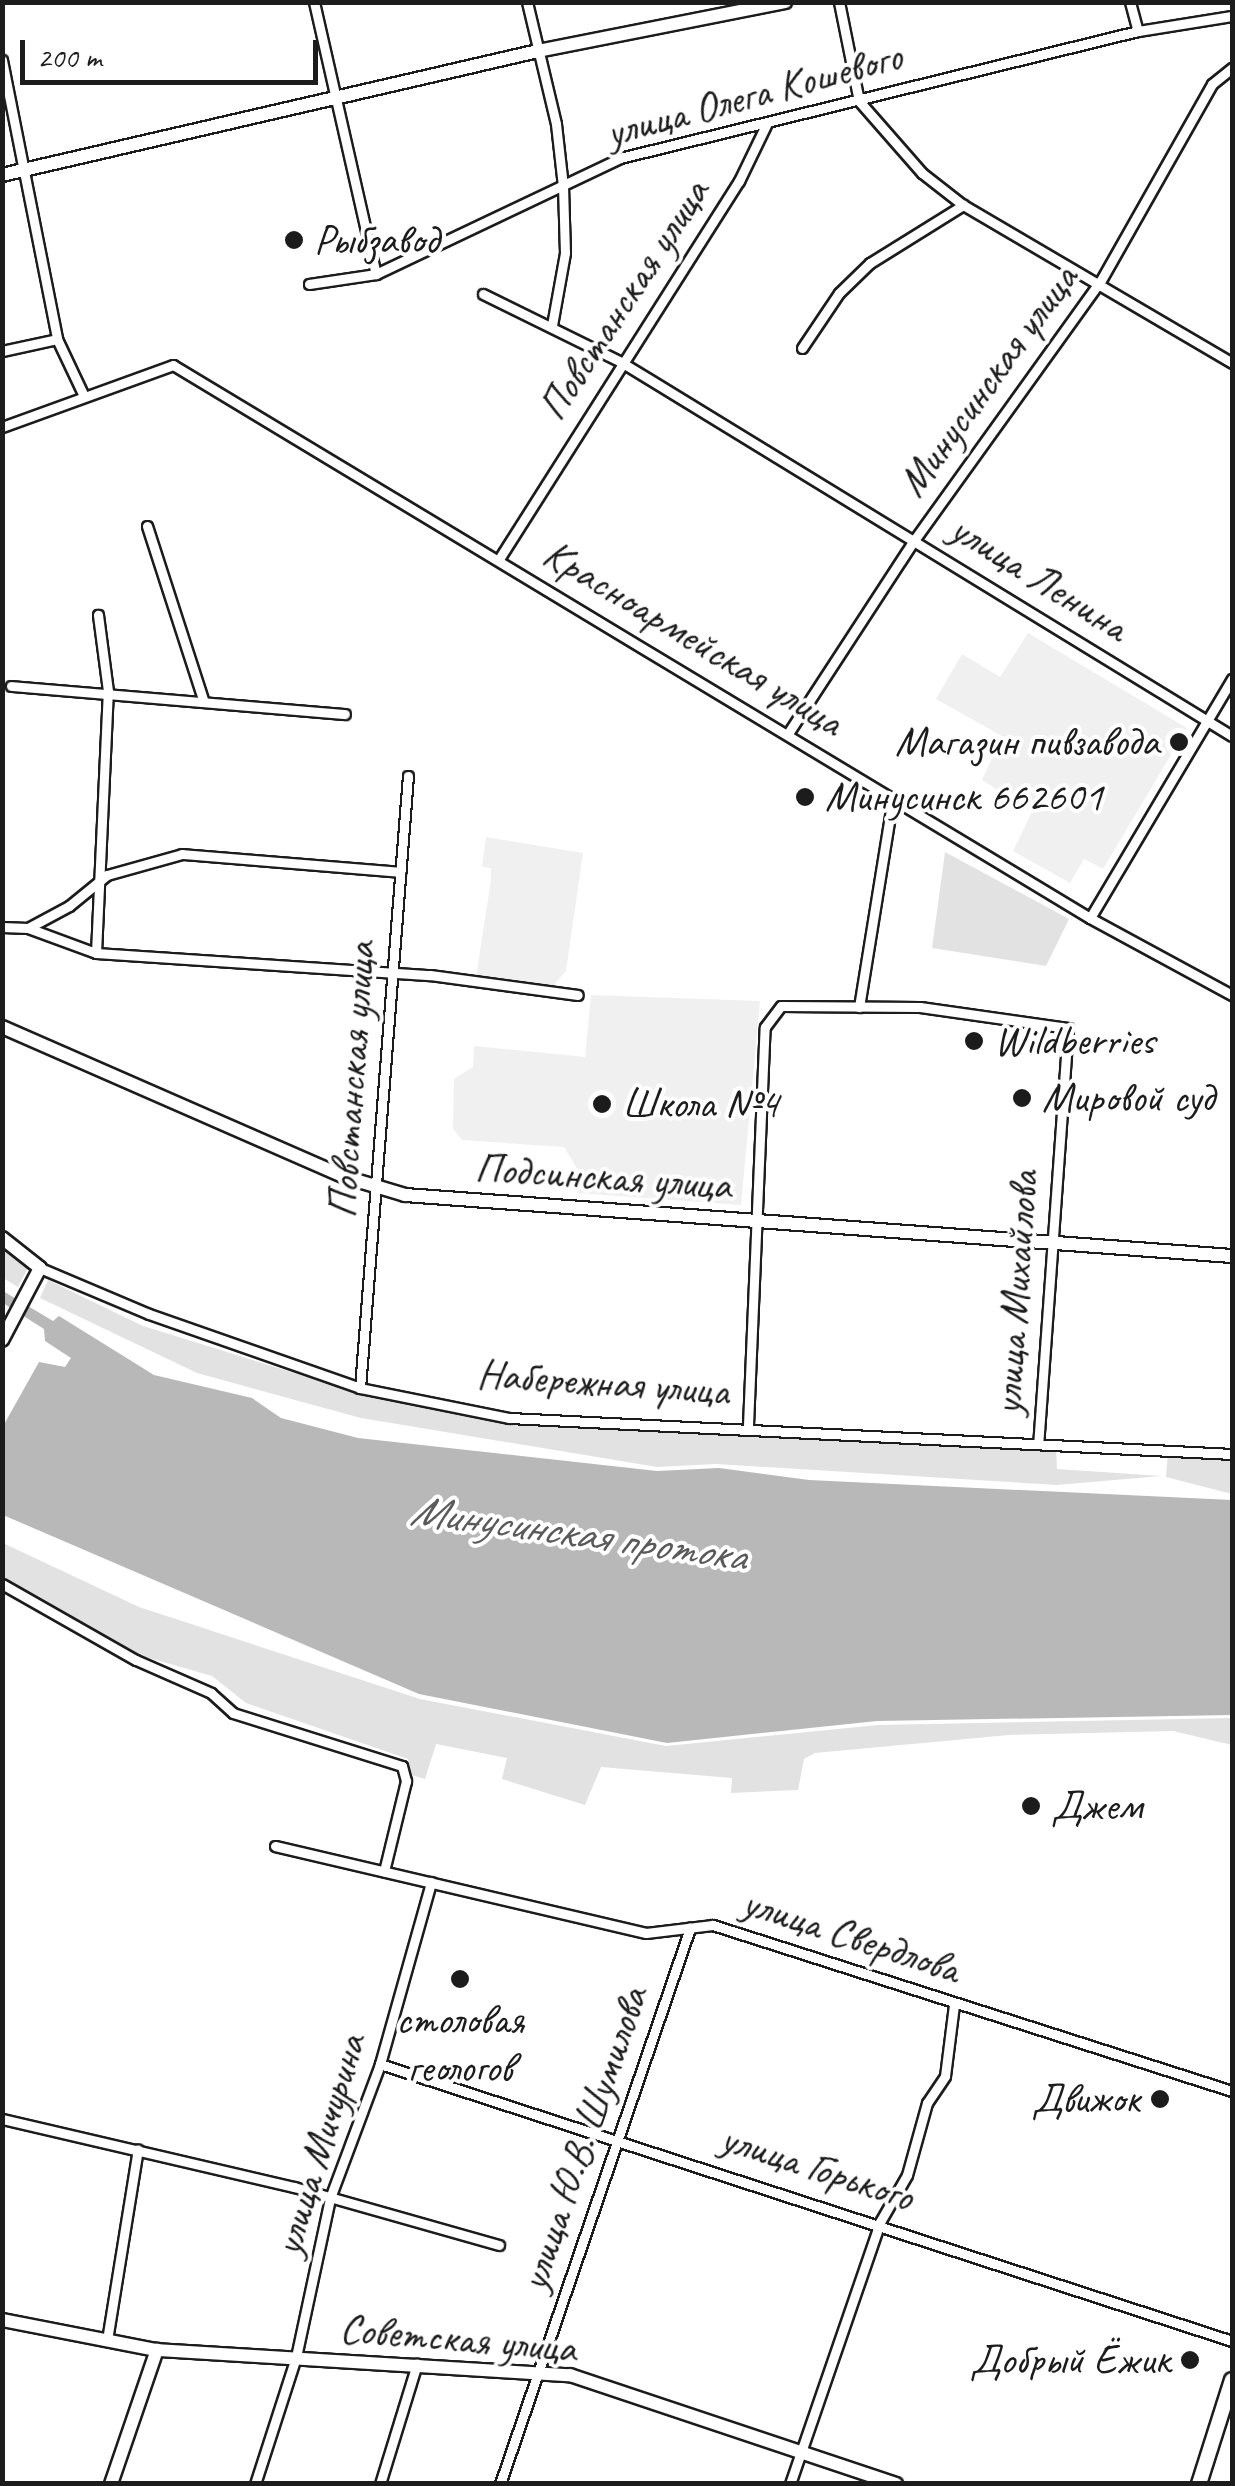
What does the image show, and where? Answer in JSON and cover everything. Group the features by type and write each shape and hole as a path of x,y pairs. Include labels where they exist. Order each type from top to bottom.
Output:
{"main road":[{"path":"1199,2484 1232,2380"}],"street":[{"path":"314,2 376,274"},
{"path":"527,2 563,186 565,253 552,325"},
{"path":"2,175 538,50 785,2"},
{"path":"839,2 859,101 922,172 964,204 1232,363"},
{"path":"1130,2 1138,31"},
{"name":"улица Олега Кошевого","path":"309,284 376,274 620,158 1138,31 1232,16"},
{"path":"2,60 56,339 83,394 2,426"},
{"name":"Минусинская улица","path":"789,732 916,538 1100,282 1212,84 1232,68"},
{"name":"Повстанская улица","path":"499,559 738,181 767,124"},
{"path":"802,348 839,293 870,264 964,204"},
{"name":"улица Ленина","path":"484,294 621,362 916,538 1232,736"},
{"path":"2,352 56,339"},
{"name":"Красноармейская улица","path":"83,394 173,366 789,732 1090,918 1232,995"},
{"path":"147,526 203,699"},
{"path":"96,953 108,691 98,615"},
{"path":"1090,918 1232,679"},
{"path":"12,686 108,691 345,714"},
{"name":"Повстанская улица","path":"360,1388 408,776"},
{"path":"748,1425 765,1027 781,1006 859,1007 893,798"},
{"path":"28,928 69,906 97,882 182,854 400,872"},
{"path":"2,927 28,928 96,953 392,972 578,994"},
{"name":"улица Михайлова","path":"859,1007 920,1007 1068,1028 1049,1242 1038,1442"},
{"name":"Подсинская улица","path":"2,1027 378,1187 405,1195 1232,1256"},
{"name":"Набережная улица","path":"2,1238 40,1268 149,1314 360,1388 508,1418 748,1425 1232,1454"},
{"path":"2,1340 40,1268"},
{"path":"2,1584 136,1660 211,1692 233,1713 402,1766 406,1781 384,1871"},
{"name":"улица Свердлова","path":"275,1846 646,1932 713,1925 954,2006 1232,2091"},
{"name":"улица Мичурина","path":"255,2484 296,2357 330,2198 380,2064 431,1882"},
{"name":"улица Ю.В. Шумилова","path":"500,2484 690,1928"},
{"path":"790,2484 880,2222 907,2175 926,2103 945,2076 954,2006"},
{"name":"улица Горького","path":"380,2064 880,2222 1232,2340"},
{"path":"2,2119 138,2149 500,2246"},
{"path":"106,2340 138,2149"},
{"name":"Советская улица","path":"2,2320 157,2350 539,2370 896,2484"},
{"path":"111,2484 157,2350"},
{"path":"380,2484 418,2364"}],"shaded area":[{"path":"1028,633 1187,728 1103,869 1084,859 1070,883 1013,851 1032,812 982,780 1002,736 936,699 962,654 1000,677"},
{"path":"486,837 583,853 566,971 553,986 476,977 491,880 491,868 482,867"},
{"path":"945,852 1069,919 1046,966 932,948"},
{"name":"Школа №4","path":"591,995 760,1001 741,1205 577,1193 578,1170 564,1147 462,1140 453,1129 454,1079 473,1067 474,1046 585,1057"},
{"path":"2,1246 29,1266 18,1287 3,1278"},
{"path":"48,1280 143,1326 359,1393 510,1422 1056,1447 1057,1469 1161,1476 1057,1485 716,1464 657,1467 361,1418 197,1373 40,1298"},
{"path":"1168,1452 1232,1459 1232,1494 1166,1477"},
{"path":"3,1543 139,1607 420,1699 666,1746 878,1725 1232,1718 1232,1745 1173,1731 1009,1735 815,1753 804,1759 798,1790 731,1793 732,1778 601,1767 585,1805 502,1779 507,1758 436,1744 425,1779 411,1775 408,1759 246,1703 212,1676 132,1653 3,1578"}],"water":[{"name":"Минусинская протока","path":"3,1291 53,1321 59,1316 154,1375 252,1398 281,1418 358,1438 657,1471 719,1468 809,1480 1232,1500 1232,1715 877,1721 667,1743 419,1694 3,1515 2,1428 39,1362 65,1367 71,1358 45,1341 44,1329 3,1303"}],"place":[{"name":"Рыбзавод","path":"294,240"},
{"name":"Магазин пивзавода","path":"1179,742"},
{"name":"Минусинск 662601","path":"805,797"},
{"name":"Wildberries","path":"974,1041"},
{"name":"Мировой суд","path":"1022,1098"},
{"name":"Школа №4","path":"602,1104"},
{"name":"Джем","path":"1031,1806"},
{"name":"столовая геологов","path":"460,1979"},
{"name":"Движок","path":"1160,2099"},
{"name":"Добрый Ёжик","path":"1190,2360"}]}
